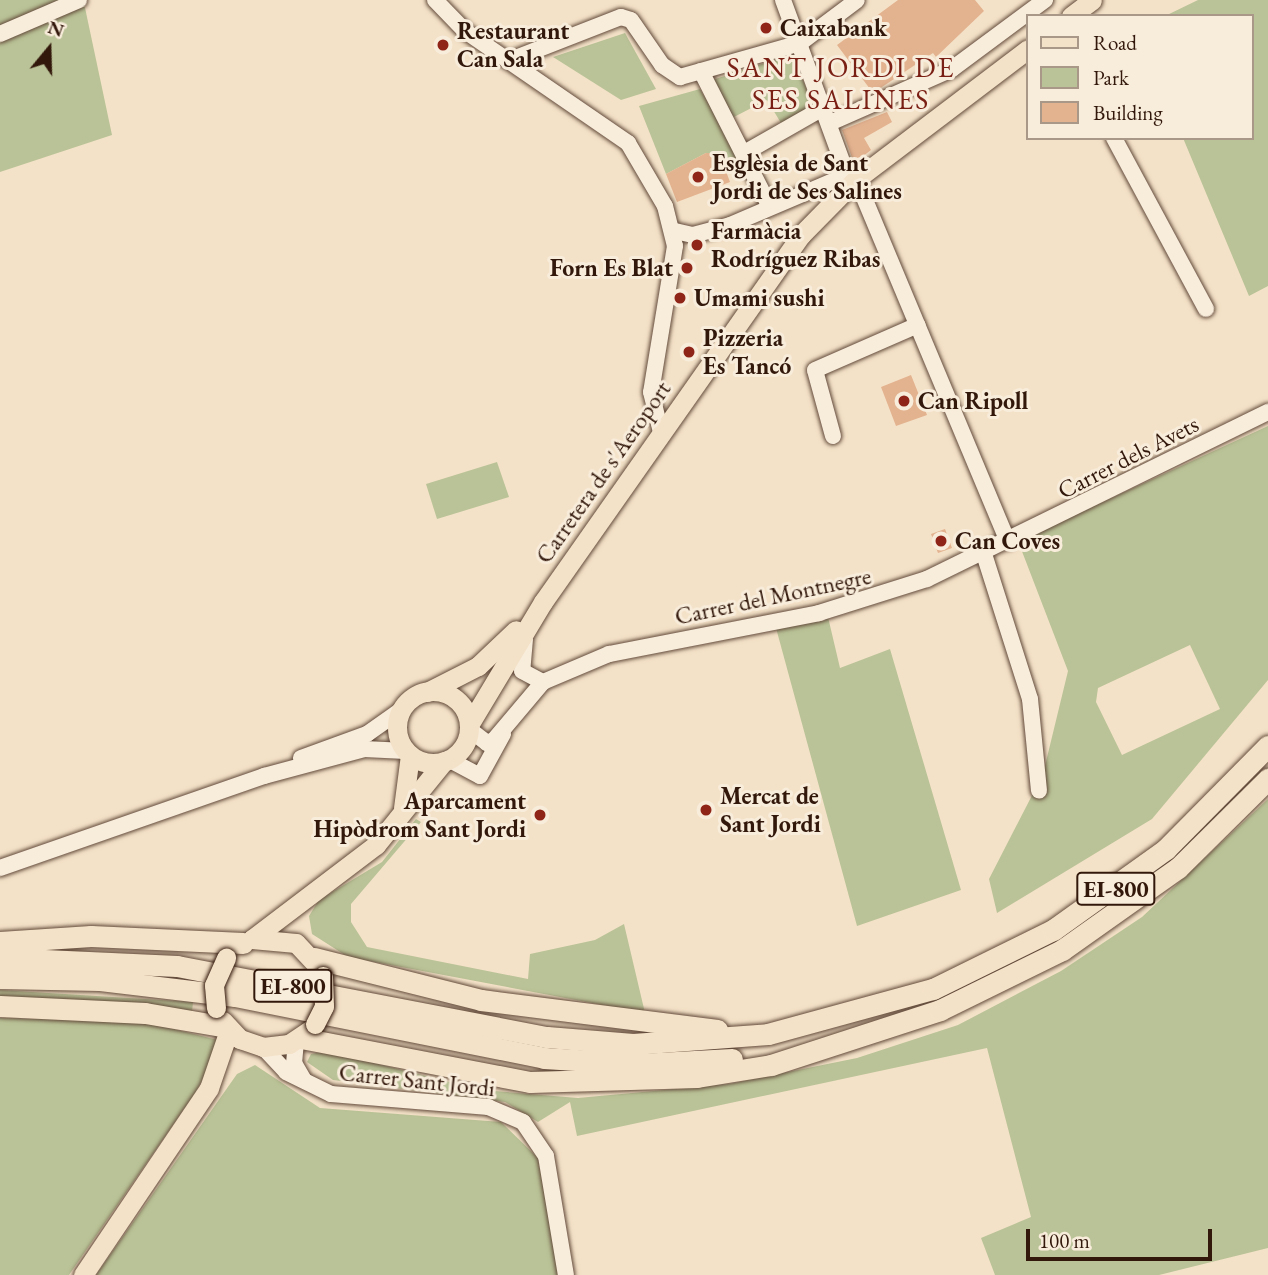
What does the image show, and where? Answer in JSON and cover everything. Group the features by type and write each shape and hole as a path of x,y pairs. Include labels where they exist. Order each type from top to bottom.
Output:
{"highway":[{"name":"EI-800","path":"0,958 177,966 574,1040 672,1043 768,1034 933,989 1053,930 1166,849 1268,746"},
{"name":"EI-800","path":"0,978 169,987 484,1049 587,1061 718,1060 845,1040 940,1010 1062,950 1178,868 1268,779"},
{"path":"0,942 91,936 248,941"},
{"path":"314,961 481,1000 768,1034"},
{"path":"0,1006 145,1013 228,1029"},
{"path":"304,1034 463,1072 583,1084 771,1065 845,1040"}],"main road":[{"path":"1074,14 1092,0"},
{"name":"Carretera de s'Aeroport","path":"543,602 776,265 849,175 1026,49"},
{"path":"261,1047 228,1029 216,1008 214,985 226,958 309,893 353,865 402,813 447,760 543,602"},
{"path":"402,813 408,753 397,731 401,710 425,692 478,666 543,602"},
{"path":"425,692 449,696 469,727"},
{"path":"408,753 447,760"},
{"path":"209,1088 261,1047 304,1034 324,1006 314,961 297,923 309,893"},
{"path":"248,941 286,939 314,961"},
{"path":"83,1275 209,1088 228,1029"}],"street":[{"path":"0,34 79,0"},
{"path":"435,0 508,61 628,143 675,231 651,392 661,432"},
{"path":"783,0 832,122 849,175 918,325 1008,541"},
{"path":"508,61 621,18 638,28 669,74 701,71 800,43 857,0"},
{"path":"832,122 952,69 1026,18"},
{"path":"701,71 712,103 746,152 769,205"},
{"path":"746,152 825,107"},
{"path":"1115,140 1206,309"},
{"path":"675,231 717,228 849,175"},
{"path":"833,436 815,370 918,325"},
{"name":"Carrer dels Avets","path":"1008,541 1268,412"},
{"name":"Carrer del Montnegre","path":"469,727 487,743 507,725 543,682 584,663 877,597 984,554 1008,541"},
{"path":"984,554 1030,699 1038,791"},
{"path":"528,627 520,664 543,682"},
{"path":"287,769 367,734 401,710"},
{"name":"Carrer del Montnegre","path":"447,760 480,776 507,725"},
{"path":"0,868 32,854 287,769 364,749 408,753"},
{"name":"Carrer Sant Jordi","path":"304,1034 294,1063 311,1087"},
{"name":"Carrer Sant Jordi","path":"261,1047 311,1087 345,1097 488,1108 523,1122 546,1156 566,1275"}],"green space":[{"path":"0,0 66,0 0,27"},
{"path":"1198,0 1268,0 1268,286 1249,296 1184,140 1254,140 1254,14 1169,14"},
{"path":"84,3 112,135 0,172 0,38"},
{"path":"625,33 656,89 621,100 553,57"},
{"path":"793,54 814,109 781,123 767,100 734,117 709,81"},
{"path":"700,89 740,157 723,164 719,153 706,153 666,174 639,106"},
{"path":"1268,426 1268,680 1152,819 997,913 989,879 1043,774 1068,671 1018,541","holes":["1190,645 1220,709 1122,755 1096,702 1098,688"]},
{"path":"497,462 509,497 437,519 426,484"},
{"path":"828,617 840,668 890,649 961,890 857,926 776,628"},
{"path":"1268,799 1268,1248 1159,1275 995,1275 981,1238 1031,1217 987,1048 577,1136 570,1102 538,1122 505,1102 333,1080 307,1062 311,1054 326,1051 482,1090 578,1098 729,1084 857,1058 958,1025 1061,971 1142,917"},
{"path":"416,819 421,822 351,904 351,922 367,947 528,979 530,954 595,940 624,924 645,1013 348,957 312,934 309,916 319,900 382,862"},
{"path":"0,990 193,1002 192,1012 0,999"},
{"path":"0,1018 141,1021 218,1040 219,1050 195,1093 69,1275 0,1275"},
{"path":"255,1065 320,1108 501,1122 538,1158 559,1275 96,1275 237,1074"}],"building":[{"path":"898,0 975,0 984,11 936,57 933,53 873,93 837,45"},
{"path":"887,112 892,122 864,138 871,150 854,163 842,130"},
{"name":"Esglèsia de Sant Jordi de Ses Salines","path":"706,153 719,153 730,182 677,202 666,174"},
{"name":"Can Ripoll","path":"911,375 927,415 896,426 881,387"},
{"name":"Can Coves","path":"945,529 952,548 938,553 931,534"}],"place":[{"name":"Caixabank","path":"766,28"},
{"name":"Restaurant Can Sala","path":"443,45"},
{"name":"Esglèsia de Sant Jordi de Ses Salines","path":"698,177"},
{"name":"Farmàcia Rodríguez Ribas","path":"697,245"},
{"name":"Forn Es Blat","path":"687,268"},
{"name":"Umami sushi","path":"680,298"},
{"name":"Pizzeria Es Tancó","path":"689,352"},
{"name":"Can Ripoll","path":"904,401"},
{"name":"Can Coves","path":"941,541"},
{"name":"Mercat de Sant Jordi","path":"706,810"},
{"name":"Aparcament Hipòdrom Sant Jordi","path":"540,815"}],"district":[{"name":"SANT JORDI DE SES SALINES","path":"841,83"}]}
